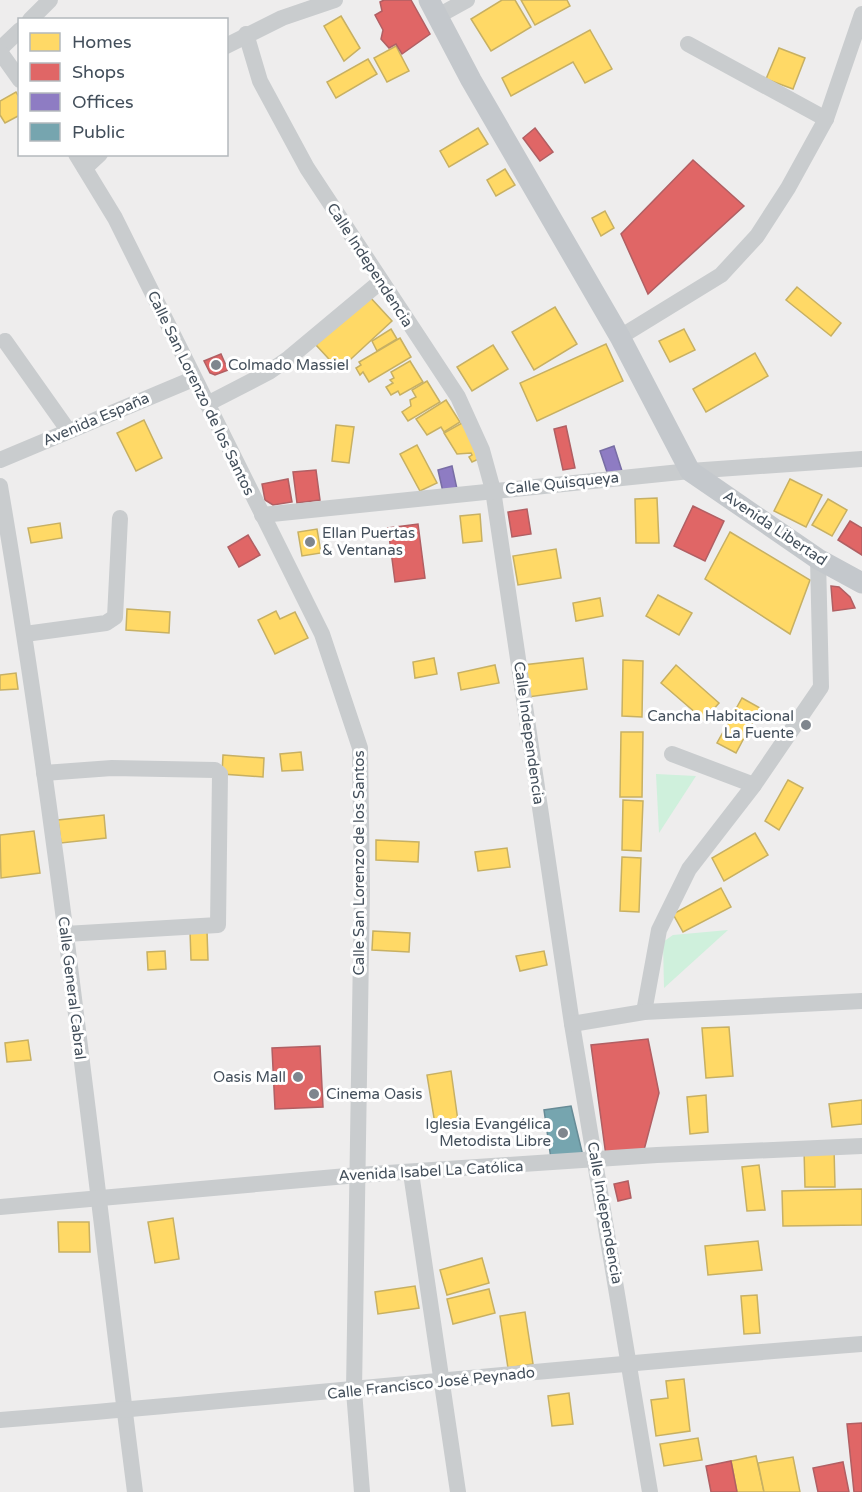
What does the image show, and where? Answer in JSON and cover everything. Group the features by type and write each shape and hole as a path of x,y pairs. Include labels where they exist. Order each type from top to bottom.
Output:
{"main road":[{"path":"433,8 471,80 620,338 690,471"},
{"name":"Avenida Libertad","path":"690,471 818,559 862,583"}],"street":[{"path":"32,18 50,0"},
{"path":"228,45 246,34 308,7 335,0"},
{"path":"433,8 467,0"},
{"path":"620,338 721,275 757,236 788,188 826,119 862,14"},
{"path":"18,32 0,51 18,77"},
{"name":"Calle Independencia","path":"246,34 260,81 307,168 380,282 458,397 482,450 493,490 572,1024 650,1492"},
{"path":"688,45 826,119"},
{"name":"Calle San Lorenzo de los Santos","path":"81,161 115,218 193,379 322,634 360,748 358,1175 354,1391 362,1492"},
{"path":"207,404 269,372 289,358 380,282"},
{"path":"5,341 68,430"},
{"name":"Avenida España","path":"0,460 193,379"},
{"name":"Calle Quisqueya","path":"262,515 690,471 862,459"},
{"name":"Calle General Cabral","path":"0,486 25,634 44,773 135,1492"},
{"path":"25,634 106,623 115,617 120,518"},
{"path":"645,1012 658,930 689,869 754,785 821,687 818,559"},
{"path":"672,754 754,785"},
{"path":"44,773 134,768 214,770 220,774 218,925 65,934"},
{"path":"572,1024 645,1012 862,1001"},
{"name":"Avenida Isabel La Católica","path":"0,1207 358,1175 596,1161 657,1155 862,1146"},
{"path":"411,1173 458,1492"},
{"name":"Calle Francisco José Peynado","path":"0,1420 441,1383 630,1362 862,1344"}],"green space":[{"path":"656,774 696,776 659,833"},
{"path":"728,930 664,988 663,942 673,935"}],"building: Homes":[{"path":"502,0 515,0 531,27 491,51 471,19"},
{"path":"521,0 567,0 570,6 535,25"},
{"path":"341,16 360,48 344,61 324,26"},
{"path":"590,30 612,69 585,83 573,62 511,96 502,78"},
{"path":"396,46 409,71 387,82 374,58"},
{"path":"779,48 805,58 793,89 766,79"},
{"path":"368,59 377,74 336,98 327,82"},
{"path":"16,92 18,116 5,123 0,115 0,101"},
{"path":"478,128 488,144 449,167 440,151"},
{"path":"505,169 515,185 496,196 487,180"},
{"path":"605,211 614,228 601,236 592,218"},
{"path":"797,287 841,323 831,336 786,300"},
{"path":"369,296 392,321 339,370 316,345"},
{"path":"555,307 577,344 534,370 512,332"},
{"path":"391,329 397,339 377,351 372,341"},
{"path":"684,329 695,350 670,362 659,341"},
{"path":"400,338 411,357 369,382 363,372 360,375 356,368 361,365 359,362"},
{"path":"606,344 623,381 537,421 520,383"},
{"path":"493,345 508,369 472,391 457,367"},
{"path":"755,353 768,376 706,412 693,389"},
{"path":"410,361 423,382 400,395 398,391 391,395 386,387 393,383 390,380 394,378 391,372"},
{"path":"427,381 440,402 408,421 402,412 411,406 410,400 416,397 412,390"},
{"path":"446,400 460,422 444,432 441,427 427,435 416,419"},
{"path":"144,420 162,458 136,471 117,433"},
{"path":"462,423 481,458 472,462 469,457 471,453 457,454 444,433"},
{"path":"336,425 354,427 349,463 332,461"},
{"path":"417,445 437,483 420,491 400,454"},
{"path":"790,479 822,495 806,527 774,511"},
{"path":"657,498 659,543 636,543 635,499"},
{"path":"828,499 847,510 832,536 812,525"},
{"path":"480,514 482,541 463,543 460,516"},
{"path":"60,523 62,538 31,543 28,528"},
{"name":"Ellan Puertas & Ventanas","path":"317,529 321,553 302,556 298,532"},
{"path":"730,532 810,580 790,634 705,579"},
{"path":"556,549 561,578 518,585 513,556"},
{"path":"658,595 692,613 679,635 646,616"},
{"path":"600,598 603,616 576,621 573,603"},
{"path":"127,609 170,612 169,633 126,630"},
{"path":"276,611 280,619 295,612 308,638 275,654 258,620"},
{"path":"434,658 437,674 415,678 413,662"},
{"path":"583,658 587,689 528,697 523,665"},
{"path":"623,660 643,661 642,717 622,716"},
{"path":"495,665 499,683 461,690 458,673"},
{"path":"676,665 719,703 704,720 661,683"},
{"path":"16,673 18,689 0,690 0,675"},
{"path":"742,698 760,708 736,753 717,743"},
{"path":"621,732 643,732 642,797 620,797"},
{"path":"301,752 303,770 282,771 280,754"},
{"path":"223,755 264,758 263,777 222,774"},
{"path":"788,780 803,788 779,830 765,821"},
{"path":"623,800 643,801 641,851 622,850"},
{"path":"104,815 106,838 61,843 58,820"},
{"path":"34,831 40,873 1,878 0,835"},
{"path":"755,833 768,855 724,881 712,858"},
{"path":"376,840 419,842 418,862 376,860"},
{"path":"507,848 510,867 478,871 475,852"},
{"path":"622,857 641,858 639,912 620,911"},
{"path":"721,888 731,907 683,932 673,914"},
{"path":"190,931 207,931 208,960 191,960"},
{"path":"373,931 410,933 409,952 372,950"},
{"path":"165,951 166,969 148,970 147,952"},
{"path":"544,951 547,965 520,971 516,956"},
{"path":"729,1027 733,1076 706,1078 702,1028"},
{"path":"28,1040 31,1060 7,1062 5,1043"},
{"path":"451,1071 458,1121 435,1124 427,1075"},
{"path":"706,1095 708,1132 690,1134 687,1097"},
{"path":"862,1100 862,1124 832,1127 829,1104"},
{"path":"834,1148 835,1187 805,1187 804,1149"},
{"path":"759,1165 765,1210 747,1211 742,1167"},
{"path":"862,1189 862,1225 783,1226 782,1191"},
{"path":"173,1218 179,1259 155,1263 148,1222"},
{"path":"58,1222 89,1222 90,1252 59,1252"},
{"path":"758,1241 762,1270 708,1275 705,1246"},
{"path":"482,1258 489,1283 447,1295 440,1270"},
{"path":"415,1286 419,1308 378,1314 375,1292"},
{"path":"489,1289 495,1313 453,1324 447,1299"},
{"path":"757,1295 760,1333 744,1334 741,1296"},
{"path":"525,1312 533,1364 508,1368 500,1316"},
{"path":"684,1379 690,1431 656,1436 651,1400 668,1398 666,1381"},
{"path":"569,1393 573,1424 552,1426 548,1396"},
{"path":"698,1438 702,1460 664,1466 660,1444"},
{"path":"756,1456 764,1492 737,1492 731,1461"},
{"path":"793,1457 800,1492 764,1492 758,1463"}],"building: Shops":[{"path":"411,0 430,34 402,54 396,44 389,48 381,39 383,30 375,15 382,11 380,2"},
{"path":"535,128 553,152 540,161 523,138"},
{"path":"693,160 744,206 648,294 621,234"},
{"name":"Colmado Massiel","path":"221,354 228,370 215,375 210,373 204,361"},
{"path":"566,426 575,468 563,470 554,429"},
{"path":"316,470 320,500 297,503 293,472"},
{"path":"288,479 292,502 273,505 265,500 262,484"},
{"path":"693,506 724,521 705,561 674,546"},
{"path":"527,509 531,534 512,537 508,512"},
{"path":"850,521 862,528 862,555 838,540"},
{"path":"418,524 425,578 395,582 388,528"},
{"path":"248,535 260,555 239,567 228,547"},
{"path":"831,586 839,587 850,597 855,608 833,611"},
{"path":"648,1039 659,1093 644,1150 606,1156 591,1045"},
{"name":"Oasis Mall","path":"320,1046 323,1107 275,1109 272,1048"},
{"path":"628,1181 631,1198 618,1201 614,1184"},
{"path":"862,1423 862,1492 854,1492 847,1424"},
{"path":"731,1461 737,1492 711,1492 706,1466"},
{"path":"843,1462 849,1492 818,1492 813,1468"}],"building: Offices":[{"path":"614,446 622,471 608,475 600,451"},
{"path":"452,466 457,489 443,492 438,470"}],"building: Public":[{"name":"Iglesia Evangélica Metodista Libre","path":"571,1106 583,1156 551,1159 544,1110"}],"place":[{"name":"Colmado Massiel","path":"216,365"},
{"name":"Ellan Puertas & Ventanas","path":"310,542"},
{"name":"Cancha Habitacional La Fuente","path":"806,725"},
{"name":"Oasis Mall","path":"298,1077"},
{"name":"Cinema Oasis","path":"314,1094"},
{"name":"Iglesia Evangélica Metodista Libre","path":"563,1133"}]}
